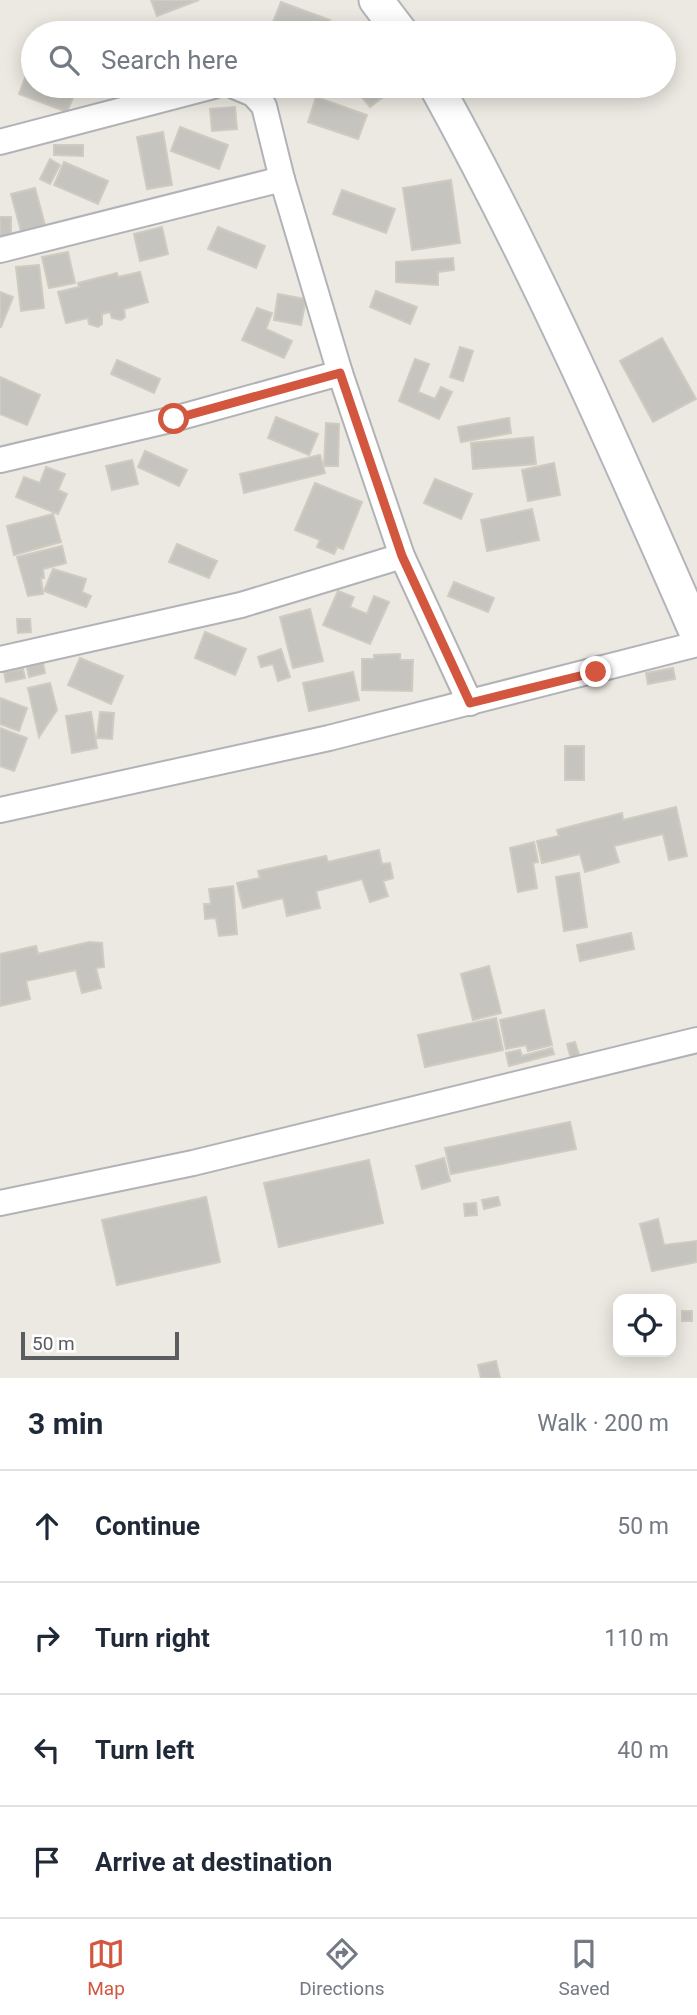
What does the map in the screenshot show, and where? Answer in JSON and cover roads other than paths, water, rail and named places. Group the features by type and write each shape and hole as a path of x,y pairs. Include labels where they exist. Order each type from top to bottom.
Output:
{"main road":[{"path":"376,0 392,21"},
{"path":"443,98 466,139 613,442 697,634"}],"street":[{"path":"0,142 168,98"},
{"path":"257,98 264,106 282,178 340,373 402,556 470,703"},
{"path":"0,250 282,178"},
{"path":"0,460 174,419 340,373"},
{"path":"0,659 241,605 402,556"},
{"path":"0,810 329,738 697,643"},
{"path":"0,1203 193,1163 697,1040"}]}
